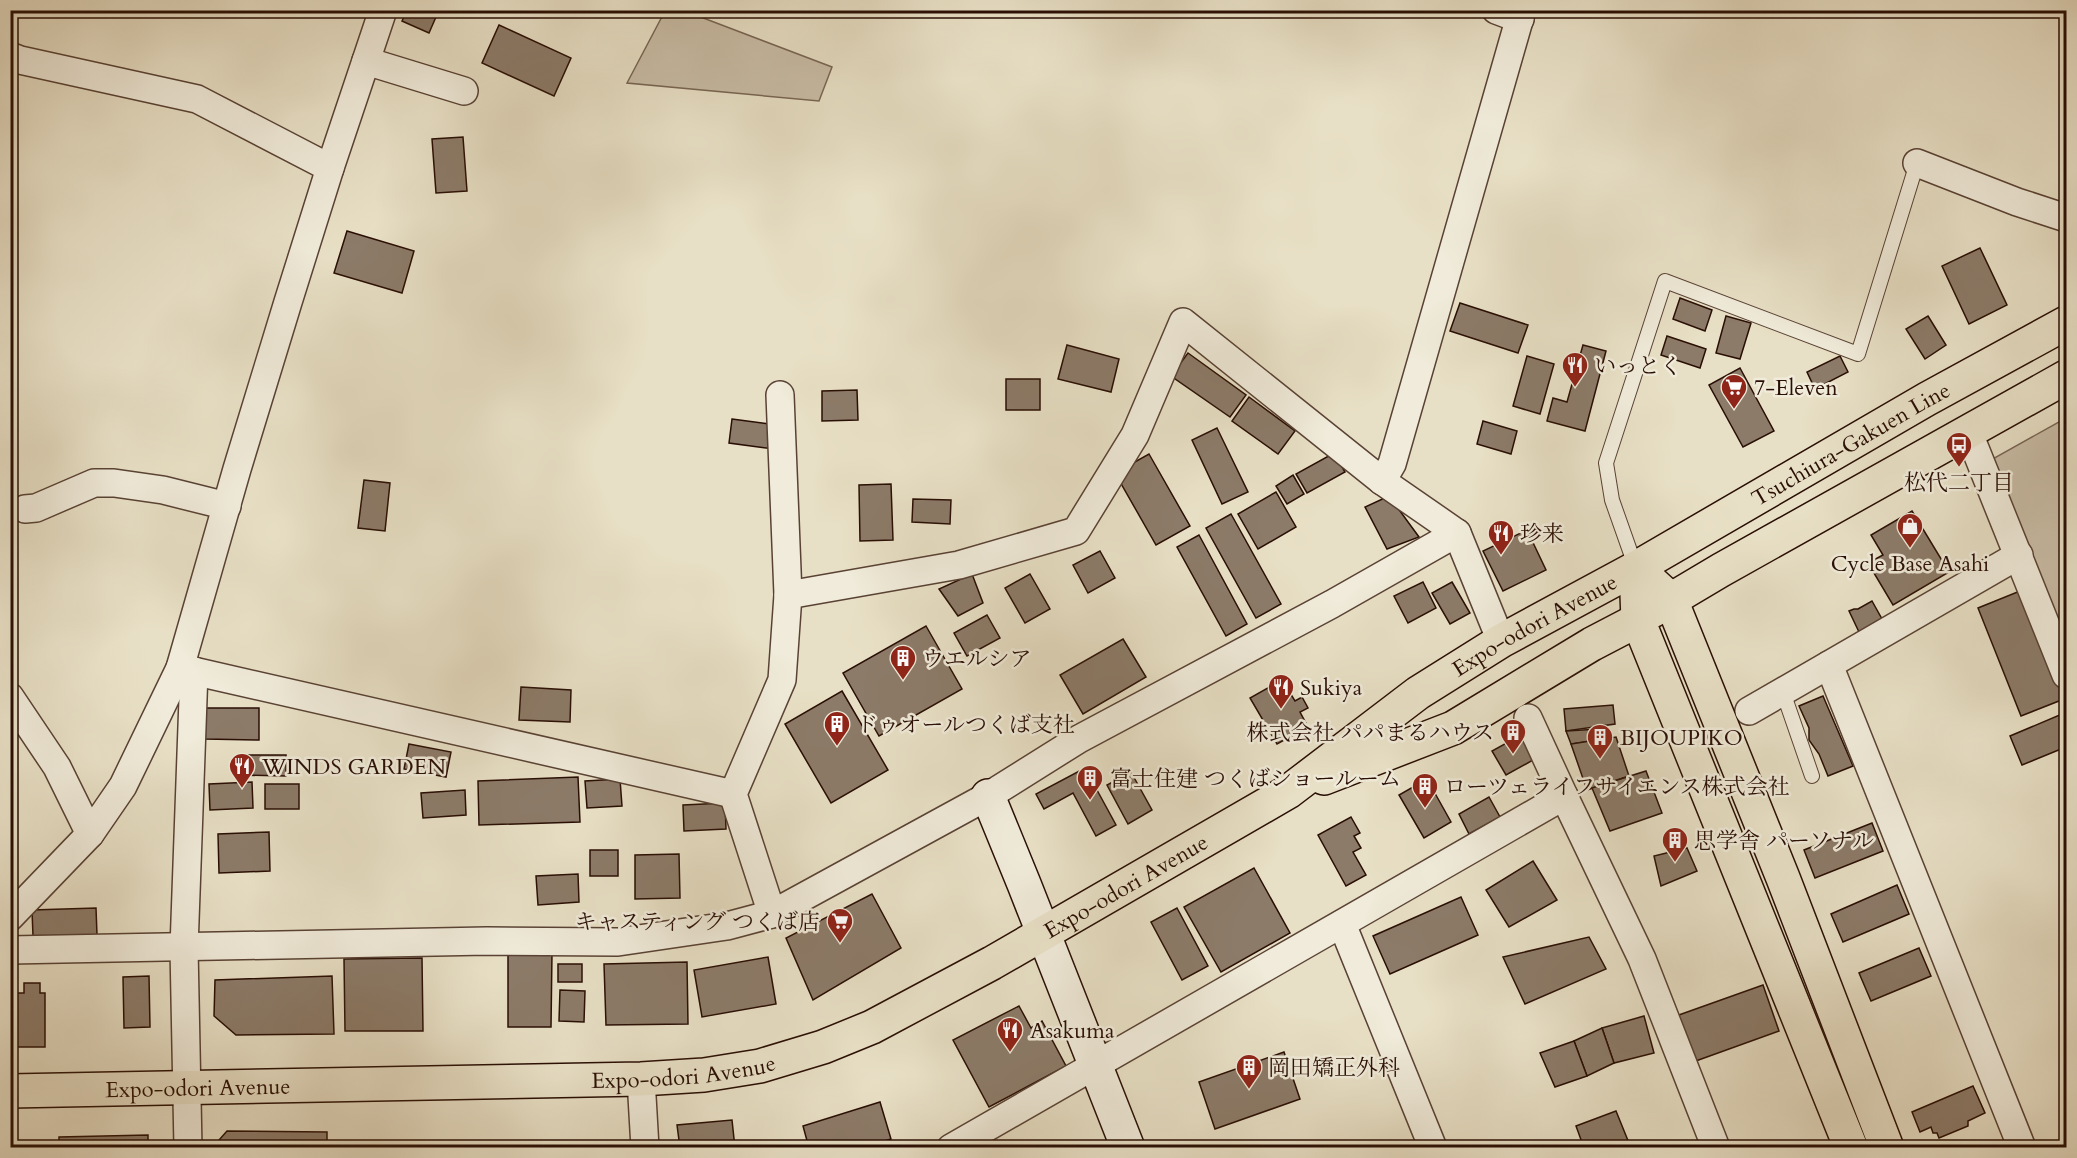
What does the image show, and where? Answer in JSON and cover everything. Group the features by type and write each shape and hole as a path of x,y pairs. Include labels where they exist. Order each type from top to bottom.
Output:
{"main road":[{"name":"Tsuchiura-Gakuen Line","path":"1636,568 1917,405 2067,323"},
{"name":"Tsuchiura-Gakuen Line","path":"1638,620 1968,431 2067,377"},
{"path":"1636,568 1671,600 1779,867 1887,1148"},
{"path":"1636,568 1638,620 1851,1148"},
{"name":"Expo-odori Avenue","path":"10,1091 641,1079 704,1075 760,1066 823,1047 872,1027 992,963 1288,792 1418,693 1501,641 1636,568"},
{"name":"Expo-odori Avenue","path":"1288,792 1453,728 1592,644 1638,620"}],"street":[{"path":"188,1148 184,948 187,670 227,506 330,168 383,10"},
{"path":"1382,482 1392,464 1513,13"},
{"path":"10,56 197,99 330,168"},
{"path":"366,61 465,91"},
{"path":"1917,163 2017,202 2067,218"},
{"path":"788,595 958,565 1076,531 1135,435 1183,322 1382,482 1457,533 1501,641"},
{"path":"772,914 733,794 782,681 788,595 780,395"},
{"path":"1968,431 2067,675"},
{"path":"22,503 36,508 94,483 114,483 162,490 227,506"},
{"path":"10,950 488,941 618,942 727,926 772,914 988,796 1079,740 1332,604 1457,533"},
{"path":"1749,711 2019,555"},
{"path":"1829,665 2022,1148"},
{"path":"187,670 733,794"},
{"path":"10,917 90,834 123,786 187,670"},
{"path":"10,697 57,767 90,834"},
{"path":"1528,718 1642,959 1716,1148"},
{"path":"988,796 1128,1148"},
{"path":"951,1148 1564,796"},
{"path":"1342,924 1433,1148"},
{"path":"641,1079 645,1148"}],"lane":[{"path":"1636,568 1612,500 1606,463 1665,281 1858,354 1917,163"},
{"path":"1783,692 1812,776"}],"shaded area":[{"path":"665,11 685,11 832,67 819,101 627,83"},
{"path":"2066,418 2066,646 1989,461"}],"building":[{"path":"407,10 439,10 429,33 402,21"},
{"path":"499,25 571,58 554,96 482,63"},
{"path":"463,137 467,191 436,193 432,139"},
{"path":"347,231 414,251 402,293 334,273"},
{"path":"1980,248 2007,305 1969,324 1942,266"},
{"path":"1680,298 1712,310 1705,331 1673,319"},
{"path":"1460,303 1528,325 1518,353 1450,331"},
{"path":"1726,316 1751,323 1740,359 1716,353"},
{"path":"1928,316 1946,345 1925,359 1906,329"},
{"path":"1667,336 1706,349 1700,368 1661,355"},
{"path":"1067,345 1119,359 1111,392 1058,379"},
{"path":"1583,345 1606,351 1585,431 1547,421 1553,398 1567,402"},
{"path":"1188,353 1246,395 1230,417 1171,376"},
{"path":"1527,356 1554,364 1540,414 1513,406"},
{"path":"1840,356 1848,372 1815,389 1807,372"},
{"path":"1740,368 1774,431 1743,447 1709,385"},
{"path":"1006,379 1040,379 1040,410 1006,410"},
{"path":"857,390 858,420 822,421 822,391"},
{"path":"1249,397 1295,431 1278,454 1232,421"},
{"path":"732,419 777,425 774,449 729,443"},
{"path":"1483,421 1517,431 1511,454 1477,444"},
{"path":"1217,428 1248,492 1222,504 1192,440"},
{"path":"1334,453 1345,472 1307,493 1296,474"},
{"path":"1149,454 1190,526 1156,545 1115,473"},
{"path":"1293,475 1304,494 1287,504 1276,486"},
{"path":"364,480 390,483 385,531 358,528"},
{"path":"891,484 893,540 860,541 859,485"},
{"path":"1276,492 1296,527 1258,549 1238,514"},
{"path":"1389,496 1419,537 1387,549 1365,507"},
{"path":"913,499 951,500 950,524 912,522"},
{"path":"1912,511 1949,572 1893,605 1868,563 1883,555 1871,535"},
{"path":"1231,514 1281,604 1256,618 1206,528"},
{"path":"1527,530 1546,570 1503,591 1483,551"},
{"path":"1199,535 1247,624 1226,636 1177,547"},
{"path":"1100,551 1115,578 1088,593 1073,565"},
{"path":"972,574 983,603 958,616 939,589"},
{"path":"1030,574 1050,609 1025,623 1005,588"},
{"path":"1423,582 1436,608 1408,623 1394,596"},
{"path":"1452,582 1470,613 1450,624 1432,593"},
{"path":"2020,591 2064,699 2021,716 1978,608"},
{"path":"1872,601 1882,619 1859,632 1849,611"},
{"path":"987,615 1000,638 967,656 954,633"},
{"name":"ウエルシア","path":"926,626 962,689 879,736 843,673"},
{"path":"1123,639 1146,677 1083,714 1060,675"},
{"name":"Sukiya","path":"1282,680 1295,701 1302,697 1308,708 1300,712 1308,727 1277,744 1250,698"},
{"path":"521,687 571,690 570,722 519,720"},
{"name":"ドゥオールつくば支社","path":"842,691 888,770 831,803 785,724"},
{"path":"1823,696 1853,766 1828,776 1819,754 1809,740 1809,728 1799,706"},
{"path":"1613,705 1615,724 1566,731 1564,709"},
{"path":"205,708 259,708 259,740 205,739"},
{"path":"2062,714 2066,724 2066,747 2022,765 2010,736"},
{"path":"1600,729 1603,739 1571,744 1566,731"},
{"name":"株式会社 パパまるハウス","path":"1521,735 1535,759 1506,775 1492,751"},
{"name":"BIJOUPIKO","path":"1616,737 1629,776 1587,790 1571,744"},
{"path":"409,744 451,752 446,777 404,769"},
{"path":"238,755 286,755 286,776 238,775"},
{"name":"富士住建 つくばショールーム","path":"1085,768 1116,825 1096,836 1073,793 1044,809 1036,794"},
{"path":"1646,771 1662,813 1610,831 1592,788"},
{"path":"1131,772 1152,810 1128,824 1107,785"},
{"path":"578,777 580,822 479,825 478,781"},
{"path":"620,779 622,806 587,808 585,781"},
{"name":"ローツェライフサイエンス株式会社","path":"1427,779 1451,822 1424,838 1399,795"},
{"path":"252,782 253,808 210,810 209,784"},
{"path":"265,784 299,784 299,809 265,809"},
{"path":"465,790 466,815 423,818 421,793"},
{"path":"1489,797 1500,817 1469,834 1459,814"},
{"path":"725,803 726,829 684,831 683,805"},
{"path":"1351,817 1360,833 1354,836 1361,848 1353,852 1366,875 1346,886 1318,835"},
{"path":"1872,823 1883,851 1815,878 1804,850"},
{"path":"269,832 270,871 219,873 218,834"},
{"name":"思学舎 パーソナル","path":"1687,848 1697,871 1661,886 1654,856"},
{"path":"590,850 618,850 618,876 590,876"},
{"path":"679,854 680,898 635,899 635,855"},
{"path":"1533,861 1557,900 1509,927 1486,890"},
{"path":"1254,868 1290,933 1221,972 1184,907"},
{"path":"578,874 579,902 538,905 536,876"},
{"path":"1897,885 1909,914 1843,942 1831,914"},
{"path":"872,894 901,948 813,1000 786,938"},
{"path":"1461,897 1478,935 1390,974 1373,936"},
{"path":"96,908 97,935 33,936 32,910"},
{"path":"1177,908 1208,966 1182,980 1151,922"},
{"path":"1589,937 1606,969 1525,1004 1503,957"},
{"path":"1919,948 1931,976 1871,1001 1859,973"},
{"path":"508,953 552,953 551,1027 508,1027"},
{"path":"768,957 776,1004 702,1017 694,970"},
{"path":"422,958 423,1031 345,1031 344,959"},
{"path":"687,962 688,1024 606,1025 604,964"},
{"path":"558,964 582,964 582,982 558,982"},
{"path":"149,976 150,1027 124,1028 123,977"},
{"path":"332,976 334,1034 236,1035 214,1016 215,980"},
{"path":"24,983 40,983 40,993 45,993 45,1047 10,1047 10,993 24,993"},
{"path":"1763,985 1779,1031 1693,1062 1676,1016"},
{"path":"560,990 585,991 584,1022 559,1021"},
{"name":"Asakuma","path":"1019,1006 1031,1028 1042,1021 1066,1066 989,1107 953,1040"},
{"path":"1644,1016 1654,1053 1614,1063 1602,1028"},
{"path":"1602,1028 1614,1063 1587,1076 1574,1041"},
{"path":"1574,1041 1587,1076 1555,1087 1540,1053"},
{"name":"岡田矯正外科","path":"1284,1052 1300,1099 1215,1129 1199,1082"},
{"path":"1973,1086 1985,1113 1968,1121 1968,1126 1939,1138 1937,1133 1933,1133 1931,1127 1920,1132 1912,1112"},
{"path":"880,1102 891,1139 862,1148 809,1148 803,1126"},
{"path":"1616,1111 1631,1148 1584,1148 1576,1126"},
{"path":"732,1120 735,1148 680,1148 677,1125"},
{"path":"227,1131 327,1132 327,1148 212,1148"},
{"path":"148,1135 148,1148 59,1148 59,1137"}],"place":[{"name":"いっとく","path":"1575,388"},
{"name":"7-Eleven","path":"1734,410"},
{"name":"松代二丁目","path":"1959,468"},
{"name":"Cycle Base Asahi","path":"1910,549"},
{"name":"珍来","path":"1501,556"},
{"name":"ウエルシア","path":"903,681"},
{"name":"Sukiya","path":"1281,710"},
{"name":"ドゥオールつくば支社","path":"837,747"},
{"name":"株式会社 パパまるハウス","path":"1513,755"},
{"name":"BIJOUPIKO","path":"1600,760"},
{"name":"WINDS GARDEN","path":"242,789"},
{"name":"富士住建 つくばショールーム","path":"1090,801"},
{"name":"ローツェライフサイエンス株式会社","path":"1425,809"},
{"name":"思学舎 パーソナル","path":"1675,863"},
{"name":"キャスティング つくば店","path":"840,944"},
{"name":"Asakuma","path":"1010,1053"},
{"name":"岡田矯正外科","path":"1249,1090"}]}
